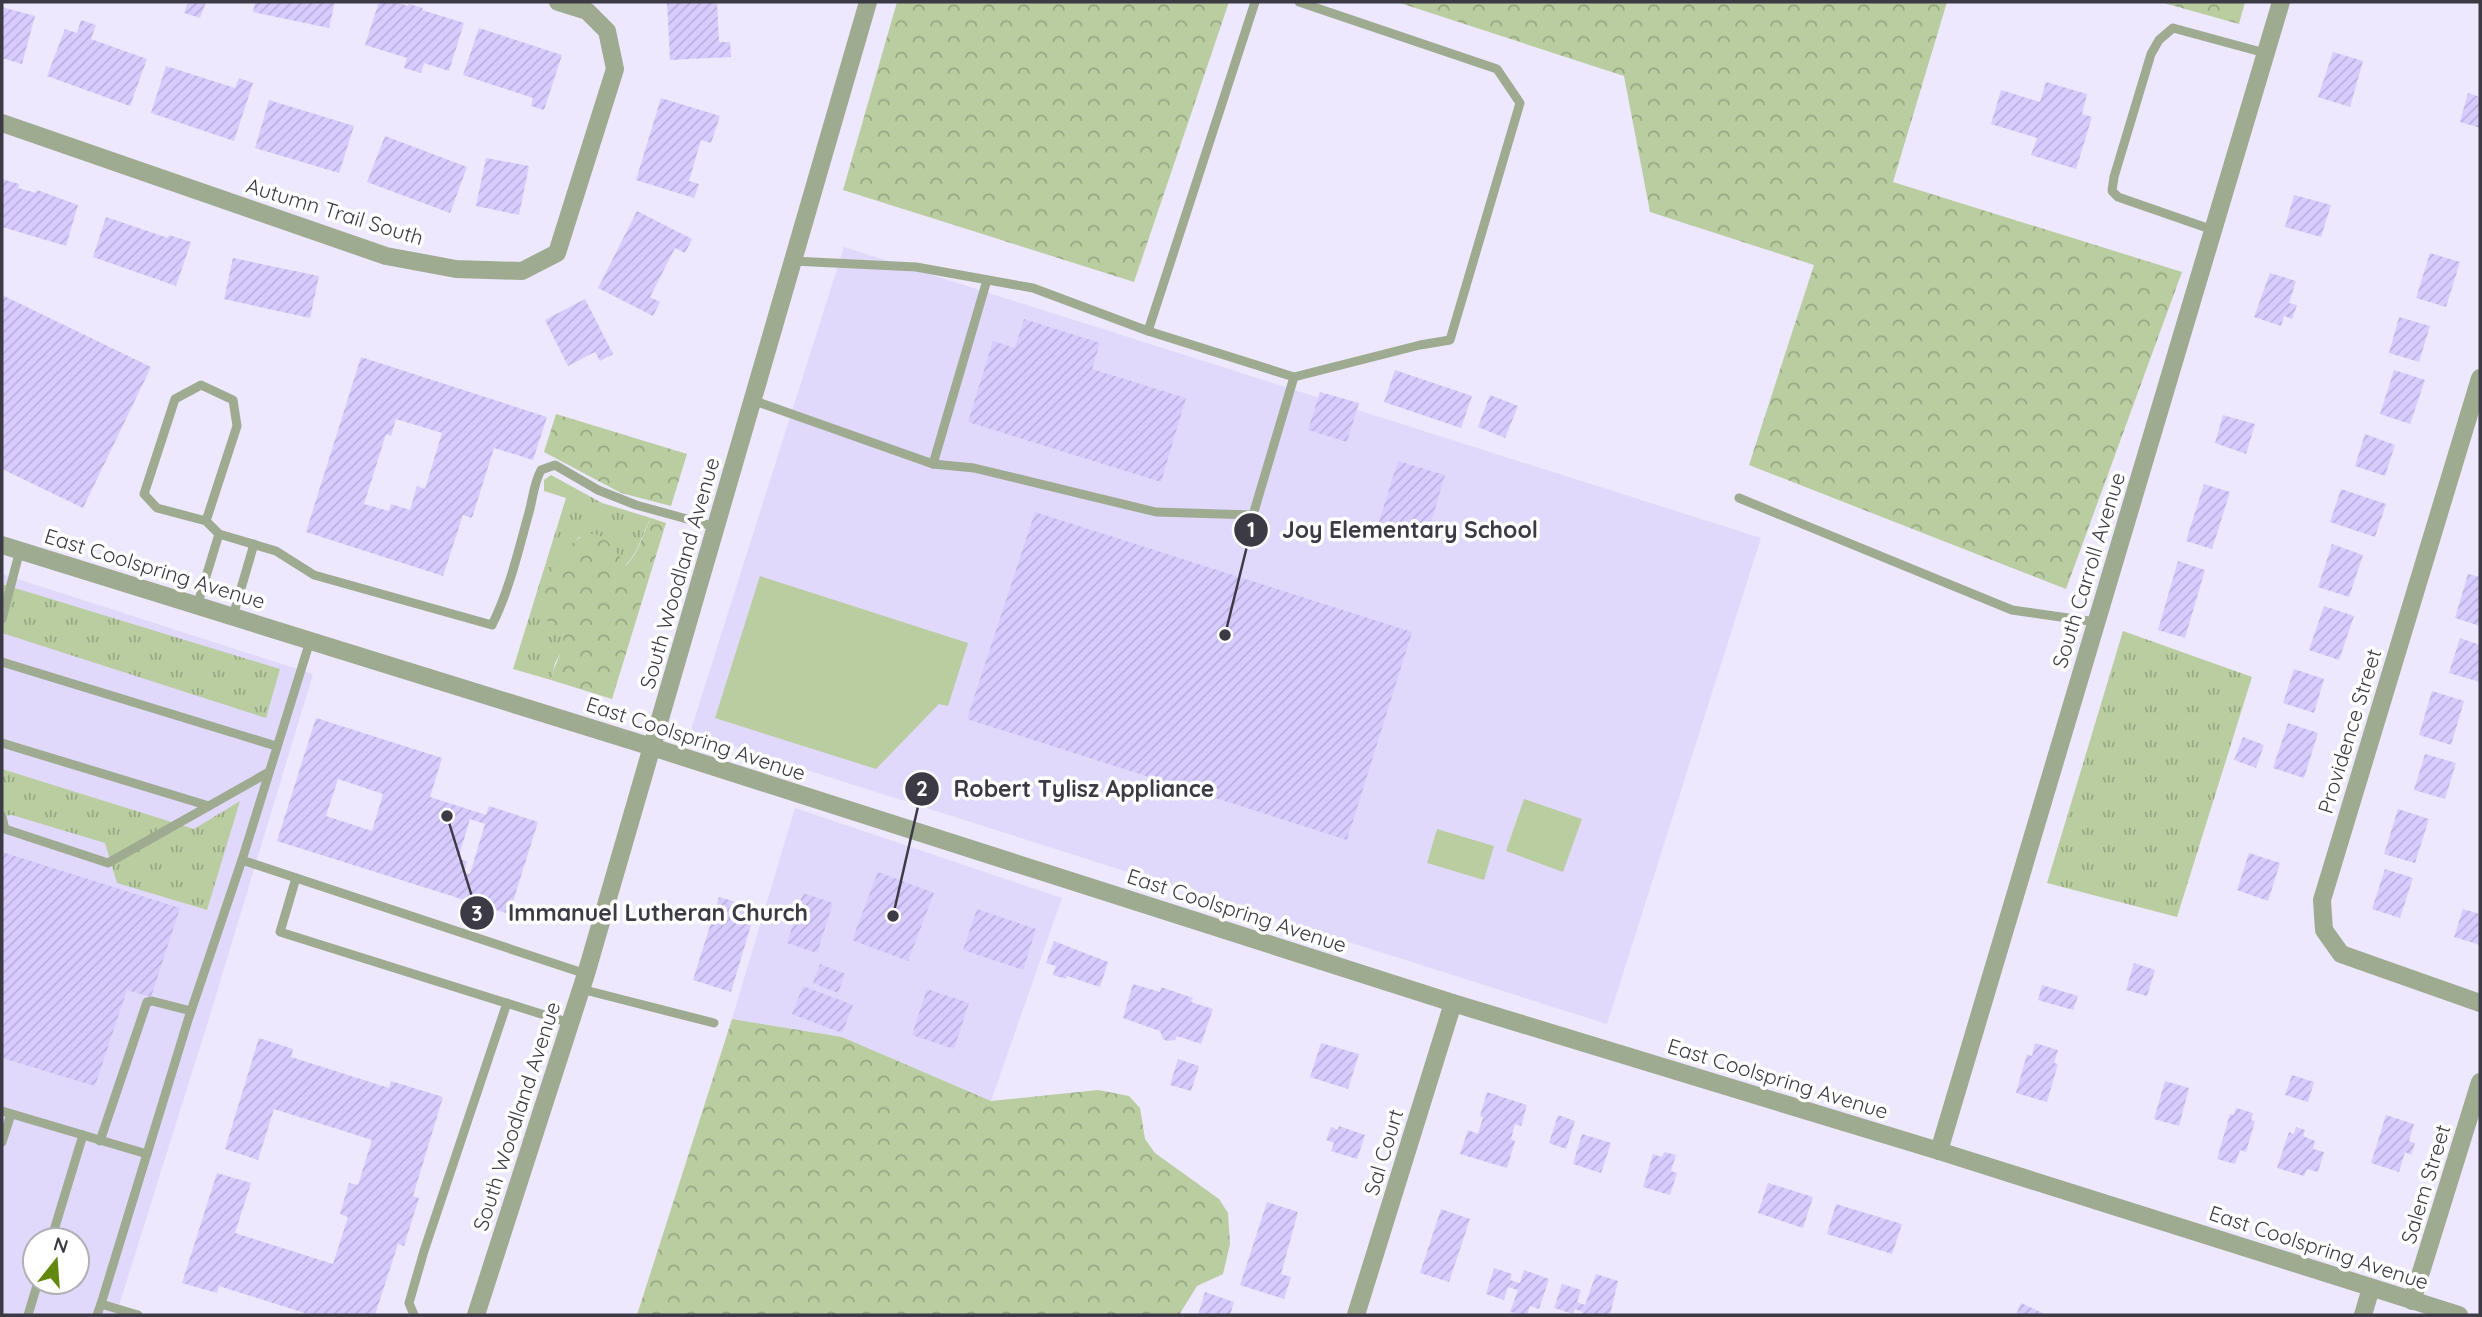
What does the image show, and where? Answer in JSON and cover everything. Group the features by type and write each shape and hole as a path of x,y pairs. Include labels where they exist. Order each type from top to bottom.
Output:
{"street":[{"name":"Autumn Trail South","path":"2,122 386,256 456,269 522,271 557,253 615,69 607,32 587,11 558,2"},
{"name":"South Woodland Avenue","path":"476,1315 584,981 868,2"},
{"name":"South Carroll Avenue","path":"1939,1150 2281,2"},
{"name":"Providence Street","path":"2480,378 2322,900 2324,930 2341,954 2480,1003"},
{"name":"East Coolspring Avenue","path":"2,544 652,747 1453,1003 1939,1150 2459,1315"},
{"name":"Sal Court","path":"1356,1315 1453,1003"},
{"name":"Salem Street","path":"2412,1301 2480,1082"},
{"path":"2363,1315 2371,1288"}],"lane":[{"path":"1149,331 1255,2"},
{"path":"793,261 916,267 1033,288 1149,331 1294,377 1450,340 1520,103 1497,69 1299,2"},
{"path":"2213,230 2118,197 2112,191 2114,177 2151,54 2159,40 2173,28 2265,53"},
{"path":"933,464 987,280"},
{"path":"752,400 933,464 974,468 1156,512 1253,515 1294,377"},
{"path":"206,521 237,426 233,400 201,385 175,399 144,494 158,508 206,521 219,534 276,551 314,575 492,625 500,608 529,513 534,484 541,470 555,465 598,490 636,505 716,527"},
{"path":"1739,498 2012,610 2096,622"},
{"path":"197,606 219,534"},
{"path":"233,616 254,544"},
{"path":"2,619 20,550"},
{"path":"97,1315 310,641"},
{"path":"2,662 276,746"},
{"path":"2,743 209,806"},
{"path":"2,817 5,829 108,863 269,772"},
{"path":"242,860 584,981 714,1023"},
{"path":"296,878 280,932 570,1023"},
{"path":"100,1141 147,1002 191,1011"},
{"path":"414,1315 409,1303 507,1003"},
{"path":"2,1142 6,1113 147,1154"},
{"path":"55,1226 83,1135"},
{"path":"27,1315 33,1296"},
{"path":"101,1304 137,1315"}],"shaded area":[{"path":"844,247 1761,538 1607,1024 690,733"},
{"path":"2,574 313,674 116,1315 2,1315"},
{"path":"795,808 1062,898 991,1101 842,1037 732,1019"}],"green space":[{"path":"897,2 1229,2 1134,282 843,190"},
{"path":"1397,2 1947,2 1893,182 2182,272 2066,589 1749,465 1814,265 1650,212 1624,76"},
{"path":"2160,2 2245,2 2239,24"},
{"path":"556,414 687,454 671,506 621,493 544,452"},
{"path":"551,475 602,503 651,518 637,550 625,565 605,540 579,537 570,547 563,631 565,646 555,663 551,680 513,669 566,498 544,491 544,480"},
{"path":"651,518 666,523 612,699 551,680 564,638 563,631 542,617 545,587 553,568 579,538 594,534 608,542 626,565 637,550"},
{"path":"760,576 968,643 948,706 939,704 876,769 715,718"},
{"path":"2,584 280,669 266,718 2,633"},
{"path":"2123,631 2252,677 2177,917 2047,883"},
{"path":"2,769 194,829 240,801 207,910 117,883 105,843 12,815 2,816"},
{"path":"1524,799 1582,819 1563,872 1506,851"},
{"path":"1437,829 1494,846 1484,880 1427,863"},
{"path":"732,1019 842,1037 991,1101 1098,1090 1129,1096 1140,1108 1145,1139 1155,1153 1219,1199 1228,1213 1230,1244 1223,1274 1197,1286 1179,1315 637,1315"}],"building":[{"path":"188,2 206,2 200,18 184,13"},
{"path":"255,2 335,2 329,28 253,12"},
{"path":"379,2 409,4 464,23 449,71 424,63 421,73 404,68 407,58 365,45"},
{"path":"667,2 717,2 719,42 730,42 731,57 670,60"},
{"path":"2,7 35,16 22,64 2,58"},
{"path":"81,20 96,25 91,39 147,59 130,106 47,76 65,29 77,33"},
{"path":"479,28 562,55 544,110 531,106 533,98 463,75"},
{"path":"2333,52 2363,61 2350,107 2318,97"},
{"path":"166,66 235,88 239,78 253,83 234,141 151,113"},
{"path":"2046,82 2087,94 2082,114 2092,117 2076,169 2031,155 2037,138 1991,124 2001,90 2040,102"},
{"path":"2468,93 2480,97 2480,128 2460,122"},
{"path":"661,98 720,116 711,143 701,140 689,181 699,184 694,198 636,180"},
{"path":"269,100 354,126 339,173 255,148"},
{"path":"385,136 467,167 450,213 367,182"},
{"path":"486,158 529,166 519,215 476,206"},
{"path":"2,179 19,184 18,188 36,193 37,190 78,205 66,246 2,227"},
{"path":"2294,195 2331,205 2321,237 2285,227"},
{"path":"637,211 692,239 685,253 675,248 650,297 660,302 653,316 598,288"},
{"path":"106,217 168,238 169,235 191,242 176,286 93,257"},
{"path":"2430,253 2460,262 2446,307 2416,298"},
{"path":"233,258 319,276 310,318 224,299"},
{"path":"2270,273 2296,281 2289,303 2297,305 2292,319 2284,316 2281,326 2254,317"},
{"path":"2,295 151,367 83,508 2,469"},
{"path":"585,299 613,354 600,361 595,352 568,366 545,320"},
{"path":"2399,317 2430,326 2419,362 2389,353"},
{"path":"1024,319 1100,343 1092,369 1186,398 1161,482 968,422 993,341 1015,348"},
{"path":"361,357 547,417 533,460 494,448 472,518 463,515 443,576 306,532","holes":["396,419 442,433 425,489 417,486 410,510 391,504 389,511 364,504 386,434 391,436"]},
{"path":"1395,370 1472,396 1461,428 1384,402"},
{"path":"2394,370 2425,380 2410,424 2380,414"},
{"path":"1320,392 1359,403 1347,442 1308,430"},
{"path":"1490,395 1518,406 1505,438 1478,427"},
{"path":"2223,415 2255,424 2246,454 2215,443"},
{"path":"2365,434 2395,445 2385,476 2355,466"},
{"path":"1398,461 1445,475 1426,540 1378,525"},
{"path":"2204,484 2230,492 2212,549 2186,541"},
{"path":"2341,489 2386,504 2375,537 2330,522"},
{"path":"1035,512 1412,632 1347,840 967,719"},
{"path":"2332,544 2363,555 2349,597 2318,587"},
{"path":"2178,561 2205,570 2185,638 2158,630"},
{"path":"2468,574 2480,577 2480,626 2455,618"},
{"path":"2324,606 2354,616 2339,660 2309,650"},
{"path":"2460,638 2480,645 2480,682 2449,673"},
{"path":"2294,669 2324,679 2314,713 2283,703"},
{"path":"2432,691 2464,701 2451,745 2419,735"},
{"path":"316,718 442,758 430,797 486,815 489,806 538,822 509,914 277,841","holes":["338,779 383,794 372,831 326,816","470,819 485,824 470,874 464,872 467,861 458,859"]},
{"path":"2288,723 2318,733 2304,778 2273,768"},
{"path":"2243,737 2264,745 2256,768 2234,760"},
{"path":"2425,754 2456,763 2445,799 2414,790"},
{"path":"2398,809 2429,819 2415,863 2384,854"},
{"path":"2,852 180,908 151,997 127,990 95,1086 2,1058"},
{"path":"2249,853 2280,863 2268,901 2237,890"},
{"path":"2385,869 2413,878 2400,918 2372,909"},
{"path":"878,872 934,893 908,961 852,940"},
{"path":"803,893 833,903 817,953 787,943"},
{"path":"719,897 756,908 731,992 693,980"},
{"path":"977,909 1036,929 1023,970 963,950"},
{"path":"2463,909 2480,914 2480,945 2454,937"},
{"path":"1054,941 1108,962 1100,987 1067,976 1066,979 1053,975 1056,966 1046,963"},
{"path":"2134,963 2155,970 2147,996 2126,990"},
{"path":"820,964 845,974 838,993 813,983"},
{"path":"1133,984 1160,992 1161,987 1193,998 1191,1002 1213,1009 1201,1044 1177,1036 1175,1040 1167,1041 1163,1039 1160,1031 1123,1018"},
{"path":"2042,985 2078,996 2073,1010 2038,1000"},
{"path":"803,986 853,1005 842,1033 792,1014"},
{"path":"927,989 969,1003 954,1049 912,1035"},
{"path":"259,1038 293,1049 291,1057 389,1088 391,1081 443,1097 413,1196 419,1198 404,1246 398,1244 375,1315 311,1315 219,1286 217,1293 182,1283 217,1173 251,1183 235,1233 333,1264 348,1217 340,1214 349,1183 358,1185 372,1140 274,1109 258,1160 225,1149"},
{"path":"1321,1043 1359,1054 1348,1089 1310,1077"},
{"path":"2035,1043 2058,1050 2054,1063 2058,1064 2047,1102 2016,1093 2027,1054 2032,1056"},
{"path":"1178,1059 1199,1066 1191,1091 1170,1085"},
{"path":"2292,1075 2314,1082 2308,1102 2285,1095"},
{"path":"2165,1081 2189,1088 2179,1126 2154,1119"},
{"path":"1487,1092 1527,1105 1521,1126 1515,1124 1511,1139 1515,1141 1507,1168 1460,1154 1468,1130 1478,1134"},
{"path":"2236,1108 2253,1113 2251,1120 2255,1121 2246,1152 2240,1150 2235,1164 2217,1159 2230,1114 2234,1115"},
{"path":"1558,1115 1575,1121 1566,1149 1549,1143"},
{"path":"2386,1115 2414,1124 2409,1141 2415,1143 2411,1155 2405,1152 2399,1172 2371,1163"},
{"path":"1339,1126 1365,1135 1357,1159 1331,1151 1334,1143 1326,1140 1331,1127 1338,1130"},
{"path":"2296,1127 2305,1130 2303,1136 2315,1141 2313,1149 2324,1152 2318,1172 2307,1169 2304,1176 2277,1168 2289,1132 2294,1134"},
{"path":"1582,1134 1611,1143 1601,1173 1573,1164"},
{"path":"1664,1152 1676,1155 1671,1171 1677,1173 1670,1195 1643,1187 1653,1154 1662,1157"},
{"path":"1768,1183 1813,1197 1803,1228 1758,1213"},
{"path":"1267,1202 1298,1212 1281,1274 1291,1277 1284,1299 1240,1285"},
{"path":"1836,1204 1902,1224 1892,1254 1827,1234"},
{"path":"1441,1209 1470,1219 1449,1282 1420,1273"},
{"path":"1494,1268 1512,1274 1510,1280 1520,1283 1524,1270 1549,1279 1539,1309 1530,1306 1527,1315 1510,1312 1518,1290 1508,1287 1504,1300 1486,1294"},
{"path":"1596,1274 1618,1281 1610,1315 1582,1315 1583,1312 1575,1309 1573,1314 1554,1308 1562,1284 1581,1290 1577,1302 1585,1305"},
{"path":"1205,1292 1234,1302 1230,1315 1198,1315"},
{"path":"2021,1303 2047,1315 2016,1315"}],"place":[{"name":"Joy Elementary School","path":"1225,635"},
{"name":"Immanuel Lutheran Church","path":"447,816"},
{"name":"Robert Tylisz Appliance","path":"893,916"}]}
